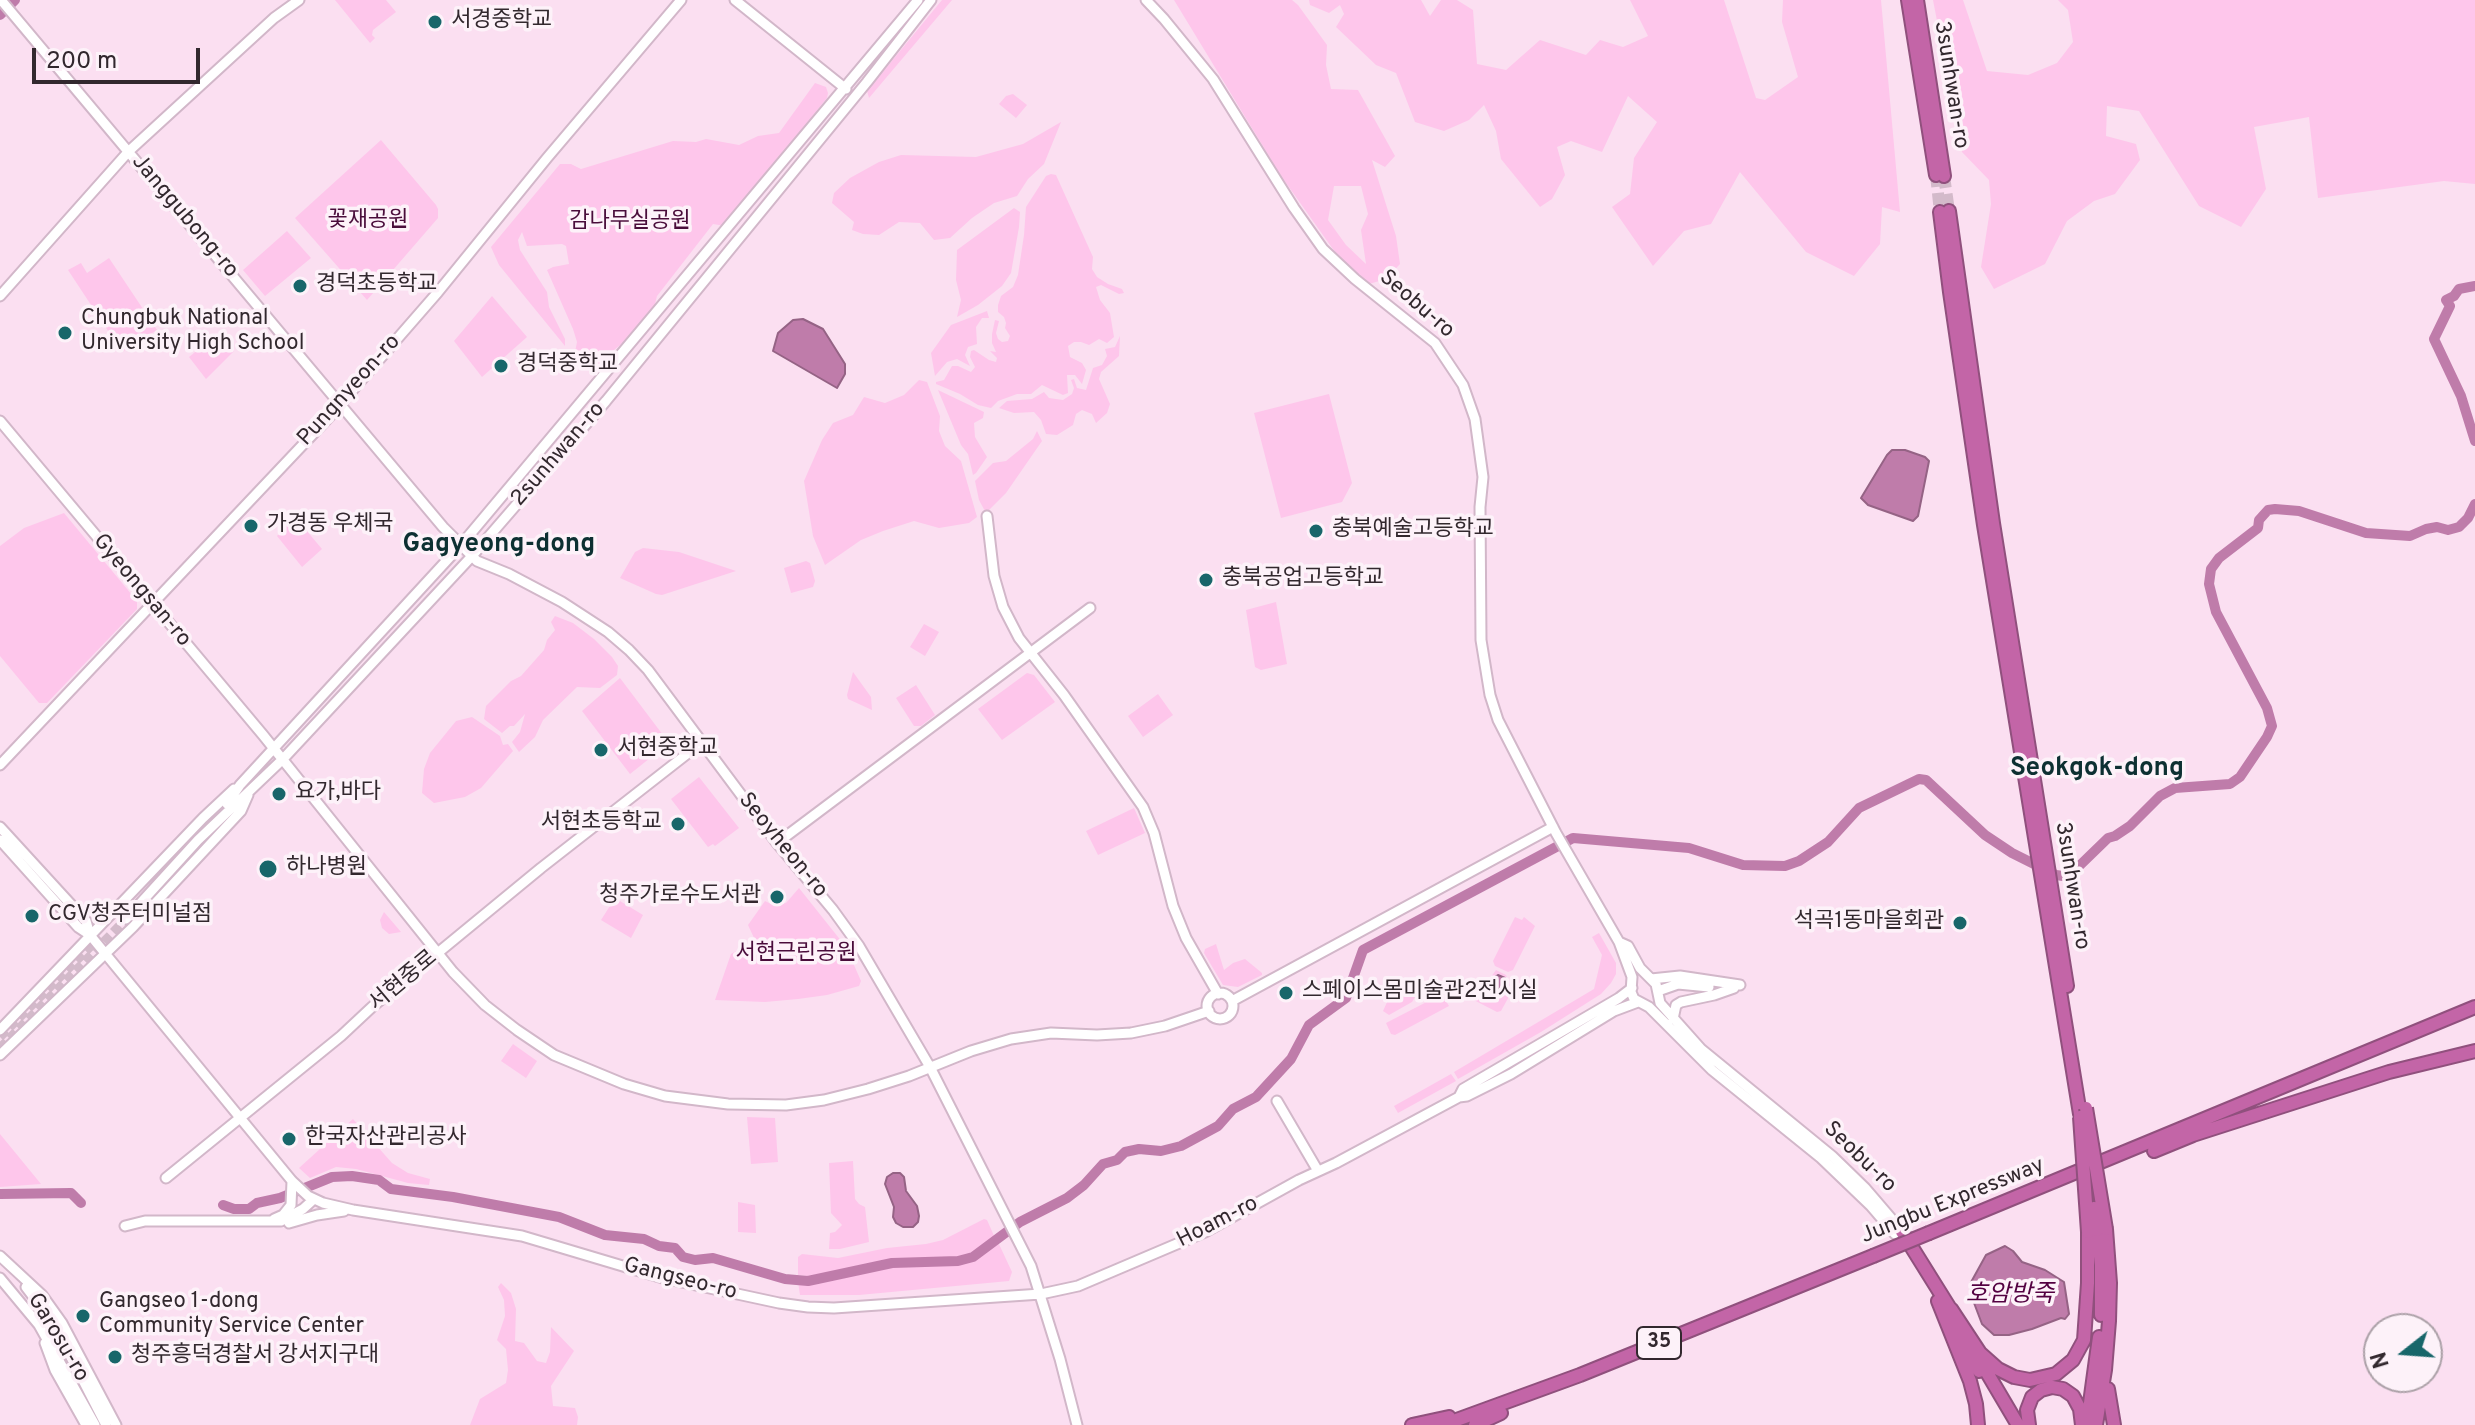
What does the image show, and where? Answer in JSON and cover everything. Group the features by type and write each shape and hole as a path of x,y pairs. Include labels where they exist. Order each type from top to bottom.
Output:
{"highway":[{"name":"3sunhwan-ro","path":"1908,0 1940,175 1917,0"},
{"name":"3sunhwan-ro","path":"1945,212 2083,1111 2097,1230 2101,1265 2100,1329 2085,1425"},
{"name":"Jungbu Expressway","path":"1465,1425 2192,1131 2475,1007"},
{"name":"Jungbu Expressway","path":"2192,1131 2389,1072 2475,1051"},
{"name":"3sunhwan-ro","path":"2096,1425 2107,1345 2110,1283 2097,1230"},
{"path":"1951,1309 1980,1353 1998,1369 2023,1379 2037,1380 2056,1374 2073,1360 2084,1340 2097,1230"},
{"name":"Seobu-ro","path":"1898,1232 2011,1425"},
{"name":"Seobu-ro","path":"1898,1232 1951,1309 2018,1425"},
{"path":"1938,1301 1970,1381 1978,1425"},
{"path":"2107,1345 2108,1389 2114,1425"},
{"path":"2029,1425 2027,1410 2032,1397 2052,1387 2063,1389 2073,1396 2085,1425"},
{"name":"Jungbu Expressway","path":"1443,1425 1496,1411"},
{"path":"1412,1425 1496,1411"},
{"path":"1475,1425 1496,1411"}],"street":[{"name":"Janggubong-ro","path":"1,0 472,556"},
{"path":"0,296 129,151 299,0"},
{"name":"Pungnyeon-ro","path":"0,765 341,404 681,0"},
{"path":"735,0 855,96"},
{"name":"2sunhwan-ro","path":"918,0 461,545 240,785 232,799 194,836 124,917 235,802 283,759 472,556 606,401 931,0"},
{"name":"Seobu-ro","path":"1146,0 1213,79 1323,249 1355,279 1435,343 1463,385 1475,419 1483,477 1480,507 1481,640 1486,680 1498,720 1563,846 1619,942"},
{"name":"Gyeongsan-ro","path":"0,421 283,759 437,954 485,1005 554,1055 624,1084 665,1096 728,1104 794,1104 844,1095 1011,1039 1051,1033 1131,1033 1165,1026 1209,1011"},
{"path":"987,516 994,576 1003,607 1019,638 1064,695 1143,807 1154,833 1173,906 1186,938 1218,994"},
{"name":"Seoyheon-ro","path":"472,556 562,602 608,632 648,670 777,843 859,946 930,1067 1031,1266 1077,1425"},
{"path":"777,843 1090,608"},
{"name":"서현중로","path":"166,1178 541,868 701,743"},
{"path":"0,1030 203,818 240,785"},
{"path":"0,1055 133,927 241,811 249,792"},
{"path":"0,827 86,921 90,935"},
{"path":"1232,1001 1555,830"},
{"path":"0,840 78,927 90,935 292,1181 311,1197 303,1209 281,1221"},
{"path":"1619,942 1628,946 1656,984 1658,993"},
{"path":"1619,942 1632,995 1642,1003"},
{"path":"1459,1097 1463,1089 1619,998 1641,978 1680,976 1740,985 1681,1002 1676,1005 1673,1019"},
{"path":"1459,1097 1511,1074 1614,1011 1653,1001 1658,993 1678,984 1734,988"},
{"path":"1678,984 1702,998"},
{"name":"Seobu-ro","path":"1658,993 1658,1000 1701,1049 1832,1156 1865,1188 1898,1232"},
{"path":"1218,994 1226,995 1232,1001 1233,1009 1225,1018 1216,1018 1209,1011 1209,1001 1218,994"},
{"name":"Seobu-ro","path":"1642,1003 1712,1070 1821,1158 1898,1232"},
{"name":"Hoam-ro","path":"1058,1290 1078,1286 1205,1232 1459,1097"},
{"path":"1277,1101 1318,1171"},
{"path":"267,1221 283,1215 292,1202 292,1181"},
{"name":"Gangseo-ro","path":"311,1197 353,1210 522,1236 663,1278 808,1307 834,1308 1041,1294 1058,1290"},
{"path":"125,1226 145,1221 288,1223 353,1210"},
{"path":"1,1257 42,1295 62,1323 116,1425"},
{"name":"Garosu-ro","path":"1,1257 54,1324 106,1425"},
{"name":"Garosu-ro","path":"0,1278 39,1325 95,1425"},
{"path":"13,1292 21,1289 23,1283"},
{"name":"Garosu-ro","path":"39,1325 55,1370 86,1425"}],"green space":[{"path":"335,0 386,0 396,12 373,30 375,38 370,43"},
{"path":"942,0 952,0 869,98 867,91"},
{"path":"1174,0 1292,0 1298,5 1327,45 1326,65 1331,89 1358,90 1395,156 1385,167 1372,160 1396,236 1400,264 1386,279 1369,284 1340,259 1281,176","holes":["1334,186 1361,186 1368,214 1361,230 1366,264 1346,245 1328,220"]},
{"path":"1309,0 1421,0 1430,16 1441,0 1457,0 1473,10 1477,64 1506,70 1540,40 1586,55 1600,40 1623,47 1648,36 1630,0 1724,0 1756,98 1765,100 1798,77 1782,22 1783,0 1881,0 1900,212 1882,207 1880,244 1854,276 1806,252 1740,172 1711,224 1684,231 1653,266 1612,207 1630,194 1634,158 1657,122 1628,96 1602,152 1571,141 1557,147 1565,175 1552,199 1540,207 1501,159 1496,131 1484,105 1469,120 1444,131 1415,122 1396,73 1376,65 1336,27 1344,14 1340,5 1329,13 1310,5"},
{"path":"1933,0 1963,0 1987,71 2028,75 2057,63 2073,42 2068,10 2058,0 2475,0 2475,184 2444,181 2318,198 2309,117 2254,127 2266,189 2241,227 2199,206 2139,111 2107,106 2106,136 2136,144 2140,160 2115,194 2094,201 2067,221 2045,264 1994,289 1981,267 1991,204 1989,180 1962,152"},
{"name":"감나무실공원","path":"815,83 826,87 827,98 725,226 713,224 629,338 589,370 580,364 575,352 577,342 573,329 547,270 569,264 566,246 527,246 522,232 518,240 520,250 547,292 549,307 565,339 565,346 499,265 491,247 560,164 571,164 581,169 673,141 706,139 739,145 758,136 779,133"},
{"path":"1013,94 1027,105 1016,118 999,104 1006,96"},
{"path":"1061,122 1044,164 1028,179 1017,196 994,203 950,238 934,240 920,223 899,222 879,235 863,234 852,230 854,222 832,203 834,193 850,178 879,162 901,155 976,157 1023,144"},
{"name":"꽃재공원","path":"381,140 436,205 438,218 367,300 295,218"},
{"path":"1056,175 1093,257 1092,269 1097,277 1122,289 1124,293 1119,294 1101,285 1096,287 1100,300 1110,313 1114,337 1107,343 1099,339 1089,345 1074,342 1068,346 1070,357 1082,363 1086,370 1082,384 1075,375 1067,375 1068,393 1063,395 1042,385 1031,394 1017,394 998,401 991,408 978,405 936,382 944,380 952,366 971,372 975,367 970,357 974,350 996,362 997,358 990,351 996,352 992,343 995,320 999,321 998,339 1008,341 1010,336 1004,317 998,312 998,305 1001,296 1013,287 1018,275 1026,207 1046,176"},
{"path":"1014,208 1020,212 1011,273 1002,286 957,317 961,300 956,280 957,250"},
{"path":"287,231 311,258 265,296 243,270"},
{"path":"109,258 157,330 122,352 68,270 81,263 87,273"},
{"path":"492,296 527,337 482,377 454,341"},
{"path":"987,311 989,318 982,318 976,327 977,344 968,347 965,355 970,366 957,359 947,362 935,376 931,353 951,325"},
{"path":"221,331 234,351 206,379 189,357"},
{"path":"1120,336 1119,356 1101,372 1099,379 1110,404 1107,413 1096,423 1092,414 1082,410 1076,414 1073,425 1057,435 1046,434 1034,412 1014,413 999,408 1007,401 1032,399 1044,392 1049,398 1063,400 1072,394 1074,388 1071,380 1074,379 1077,388 1086,390 1093,368 1102,365 1107,356 1105,349 1115,347"},
{"path":"919,380 927,382 940,416 939,431 945,446 961,461 977,517 969,523 939,528 914,521 861,540 825,565 813,536 804,481 822,440 833,423 853,415 864,397 885,403 904,395"},
{"path":"938,390 984,412 983,418 974,423 975,437 987,457 973,475 968,454 961,445"},
{"path":"1329,394 1352,483 1342,502 1281,518 1254,413"},
{"path":"1037,431 1042,441 1006,493 986,513 975,481 993,463 1006,461 1033,439"},
{"path":"64,513 137,601 137,609 47,703 39,703 0,656 0,546 24,528"},
{"path":"295,517 322,549 302,567 277,536"},
{"path":"643,548 679,552 736,571 662,595 656,594 620,578 635,552"},
{"path":"806,561 810,563 815,581 813,587 791,593 784,568"},
{"path":"1276,602 1287,664 1261,670 1255,667 1246,610"},
{"path":"555,616 573,623 594,639 618,666 617,675 600,688 577,687 543,720 535,737 519,752 512,742 520,732 525,714 502,733 484,719 486,706 511,681 521,676 544,650 555,630 551,622"},
{"path":"924,624 939,632 925,656 910,647"},
{"path":"853,672 871,697 872,710 848,699"},
{"path":"1027,673 1034,675 1055,702 1002,740 978,709"},
{"path":"620,678 669,743 630,774 582,711"},
{"path":"916,685 935,715 921,726 914,726 896,698"},
{"path":"1158,694 1173,715 1143,737 1128,716"},
{"path":"472,717 500,736 503,745 508,744 513,751 481,788 465,797 434,803 422,793 424,769 430,753 456,721"},
{"path":"699,777 739,828 715,846 708,847 671,799"},
{"path":"1134,808 1145,833 1098,855 1086,831"},
{"name":"서현근린공원","path":"799,888 846,947 861,981 859,986 798,999 765,1002 715,1000 731,954 755,940 748,925 765,901 773,905 786,903"},
{"path":"615,898 643,915 631,938 601,920"},
{"path":"384,912 401,932 389,934 382,928 380,920"},
{"path":"1515,917 1522,920 1524,917 1535,926 1513,970 1508,972 1495,966 1493,961"},
{"path":"1599,933 1616,963 1616,974 1601,994 1458,1079 1454,1072 1594,989 1602,955 1592,937"},
{"path":"1216,944 1224,970 1245,959 1262,975 1238,987 1223,985 1204,953 1205,949"},
{"path":"1496,970 1506,975 1512,991 1501,1011 1497,1012 1468,997 1482,993 1489,996 1492,989 1505,985 1498,975 1477,987 1470,986 1466,992 1469,995 1458,1001 1458,987 1464,988 1468,981 1478,983 1491,977"},
{"path":"1398,988 1415,997 1412,1002 1389,1015 1383,1011"},
{"path":"1442,994 1449,1006 1395,1035 1391,1034 1386,1023"},
{"path":"513,1044 537,1061 526,1078 501,1061"},
{"path":"1451,1074 1456,1081 1398,1113 1394,1106"},
{"path":"747,1117 775,1118 778,1162 751,1164"},
{"path":"353,1119 392,1163 408,1173 430,1179 429,1185 336,1167 310,1178 299,1168"},
{"path":"0,1134 41,1184 0,1187"},
{"path":"853,1161 855,1199 865,1207 869,1242 829,1249 830,1233 842,1225 831,1213 829,1163"},
{"path":"738,1202 755,1205 756,1233 738,1232"},
{"path":"984,1219 995,1238 965,1258 891,1259 814,1277 798,1275 798,1257 802,1254 838,1258 926,1244 943,1240"},
{"path":"998,1242 1012,1272 1009,1281 859,1295 800,1295 798,1282 810,1283 891,1267 957,1265 976,1260"},
{"path":"501,1283 511,1293 516,1309 515,1341 524,1343 537,1361 546,1363 550,1352 551,1327 574,1351 551,1386 553,1406 575,1408 577,1425 470,1425 480,1399 506,1383 506,1349 497,1340 505,1316 504,1300 498,1287"}],"water":[{"path":"803,319 823,329 845,364 845,374 837,388 773,351 778,333 793,320"},
{"path":"1892,450 1905,450 1929,461 1918,516 1913,521 1868,505 1861,498"},
{"path":"1498,975 1505,978 1505,985 1494,988 1489,996 1477,990 1469,995 1466,992 1470,986 1477,987"},
{"path":"893,1173 904,1177 906,1191 917,1206 918,1222 913,1227 903,1227 893,1217 894,1207 885,1184 887,1177"},
{"name":"호암방죽","path":"2005,1246 2022,1262 2045,1270 2064,1282 2069,1314 2065,1319 2009,1335 1994,1335 1982,1324 1970,1284 1986,1255"}],"waterway":[{"path":"0,15 15,0"},
{"path":"2475,286 2459,289 2446,300 2450,306 2434,339 2461,396 2475,441"},
{"path":"223,1205 249,1209 257,1203 280,1198 332,1177 352,1176 379,1180 391,1189 559,1217 605,1235 644,1239 659,1246 675,1248 683,1257 695,1260 713,1258 785,1279 808,1281 892,1263 958,1261 973,1257 1020,1222 1067,1198 1103,1164 1117,1160 1125,1152 1139,1149 1161,1151 1181,1146 1218,1126 1233,1109 1256,1097 1291,1059 1309,1025 1346,998 1363,950 1573,838 1689,848 1743,865 1785,866 1799,861 1828,842 1859,808 1919,779 1926,780 1985,835 2012,853 2056,875 2063,876 2074,871 2108,838 2130,826 2160,796 2175,788 2230,784 2240,777 2267,737 2272,726 2267,708 2216,612 2209,584 2211,569 2219,558 2258,528 2259,520 2268,510 2299,511 2366,533 2410,536 2426,529 2459,527 2475,504"},
{"path":"0,1194 71,1193 81,1203"}],"tunnel":[{"path":"1936,175 1940,212"},
{"path":"1944,176 1949,211"},
{"path":"0,1048 126,919"},
{"path":"0,1037 100,937"}],"place":[{"name":"서경중학교","path":"435,22"},
{"name":"경덕초등학교","path":"300,286"},
{"name":"Chungbuk National University High School","path":"65,333"},
{"name":"경덕중학교","path":"501,366"},
{"name":"가경동 우체국","path":"251,526"},
{"name":"충북예술고등학교","path":"1316,531"},
{"name":"충북공업고등학교","path":"1206,580"},
{"name":"서현중학교","path":"601,750"},
{"name":"요가,바다","path":"279,794"},
{"name":"서현초등학교","path":"678,824"},
{"name":"하나병원","path":"268,869"},
{"name":"청주가로수도서관","path":"777,897"},
{"name":"CGV청주터미널점","path":"32,916"},
{"name":"석곡1동마을회관","path":"1960,923"},
{"name":"스페이스몸미술관2전시실","path":"1286,993"},
{"name":"한국자산관리공사","path":"289,1139"},
{"name":"Gangseo 1-dong Community Service Center","path":"83,1316"},
{"name":"청주흥덕경찰서 강서지구대","path":"115,1357"}],"district":[{"name":"Gagyeong-dong","path":"499,546"},
{"name":"Seokgok-dong","path":"2097,770"}]}
